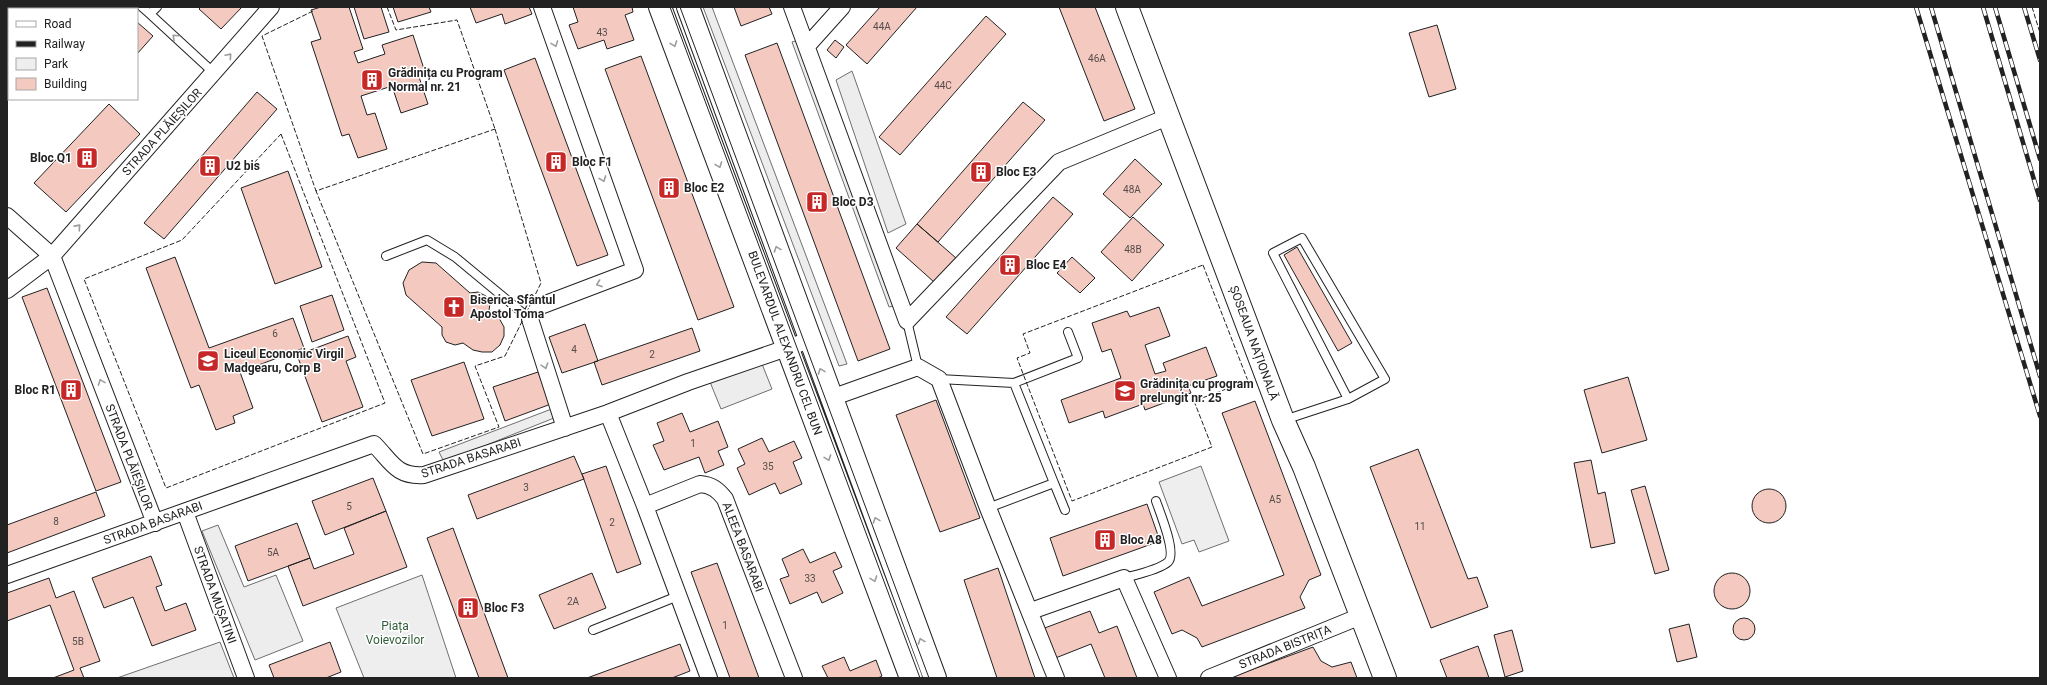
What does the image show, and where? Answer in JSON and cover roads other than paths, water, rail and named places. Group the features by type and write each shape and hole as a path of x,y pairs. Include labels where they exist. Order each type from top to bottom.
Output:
{"main road":[{"name":"BULEVARDUL ALEXANDRU CEL BUN","path":"660,7 911,678"},
{"name":"BULEVARDUL ALEXANDRU CEL BUN","path":"688,7 935,678"},
{"name":"ȘOSEAUA NAȚIONALĂ","path":"1127,7 1170,116 1283,420 1304,468 1385,678"}],"street":[{"name":"STRADA PLĂIEȘILOR","path":"52,256 271,7"},
{"path":"542,7 636,270 535,308 530,319 565,428"},
{"path":"792,7 906,321 1059,162 1170,116"},
{"path":"806,46 842,7"},
{"name":"STRADA PLĂIEȘILOR","path":"7,216 52,256 155,523"},
{"path":"7,290 52,256"},
{"name":"STRADA BASARABI","path":"7,575 374,444 398,470 413,476 424,475 608,413 688,382 810,340"},
{"path":"831,398 918,367 940,379 988,508 1031,611 1056,678"},
{"path":"608,413 645,506 709,678"},
{"name":"ALEEA BASARABI","path":"645,506 700,484 708,485 719,491 725,499 794,678"},
{"name":"STRADA MUȘATINI","path":"185,512 246,678"},
{"path":"1031,611 1124,578 1168,678"},
{"name":"STRADA BISTRIȚA","path":"1209,678 1361,616"}],"lane":[{"path":"142,7 214,73"},
{"path":"150,14 157,7"},
{"path":"1283,420 1348,399 1385,379 1302,238 1273,253 1348,399"},
{"path":"386,256 426,240 455,257 530,319"},
{"path":"906,321 918,367"},
{"path":"940,379 1014,383 1078,358 1068,332"},
{"path":"1014,383 1065,510"},
{"path":"988,508 1054,483"},
{"path":"1124,578 1160,566 1167,563 1170,559 1171,548 1156,501"},
{"path":"593,630 678,596"}],"tram line":[{"path":"670,7 920,678"},
{"path":"680,7 929,678"}],"railway":[{"path":"1916,7 2040,416"},
{"path":"1931,7 2040,376"},
{"path":"1983,7 2040,200"},
{"path":"1995,7 2040,159"},
{"path":"2024,7 2040,60"}],"place":[{"name":"Grădinița cu Program Normal nr. 21","path":"372,80"},
{"name":"Bloc Q1","path":"87,158"},
{"name":"Bloc F1","path":"556,162"},
{"name":"U2 bis","path":"210,166"},
{"name":"Bloc E3","path":"981,172"},
{"name":"Bloc E2","path":"669,188"},
{"name":"Bloc D3","path":"817,202"},
{"name":"Bloc E4","path":"1010,265"},
{"name":"Biserica Sfântul Apostol Toma","path":"454,307"},
{"name":"Liceul Economic Virgil Madgearu, Corp B","path":"208,361"},
{"name":"Bloc R1","path":"71,390"},
{"name":"Grădinița cu program prelungit nr. 25","path":"1125,391"},
{"name":"Bloc A8","path":"1105,540"},
{"name":"Bloc F3","path":"468,608"}],"park label":[{"name":"Piața Voievozilor","path":"395,633"}]}
